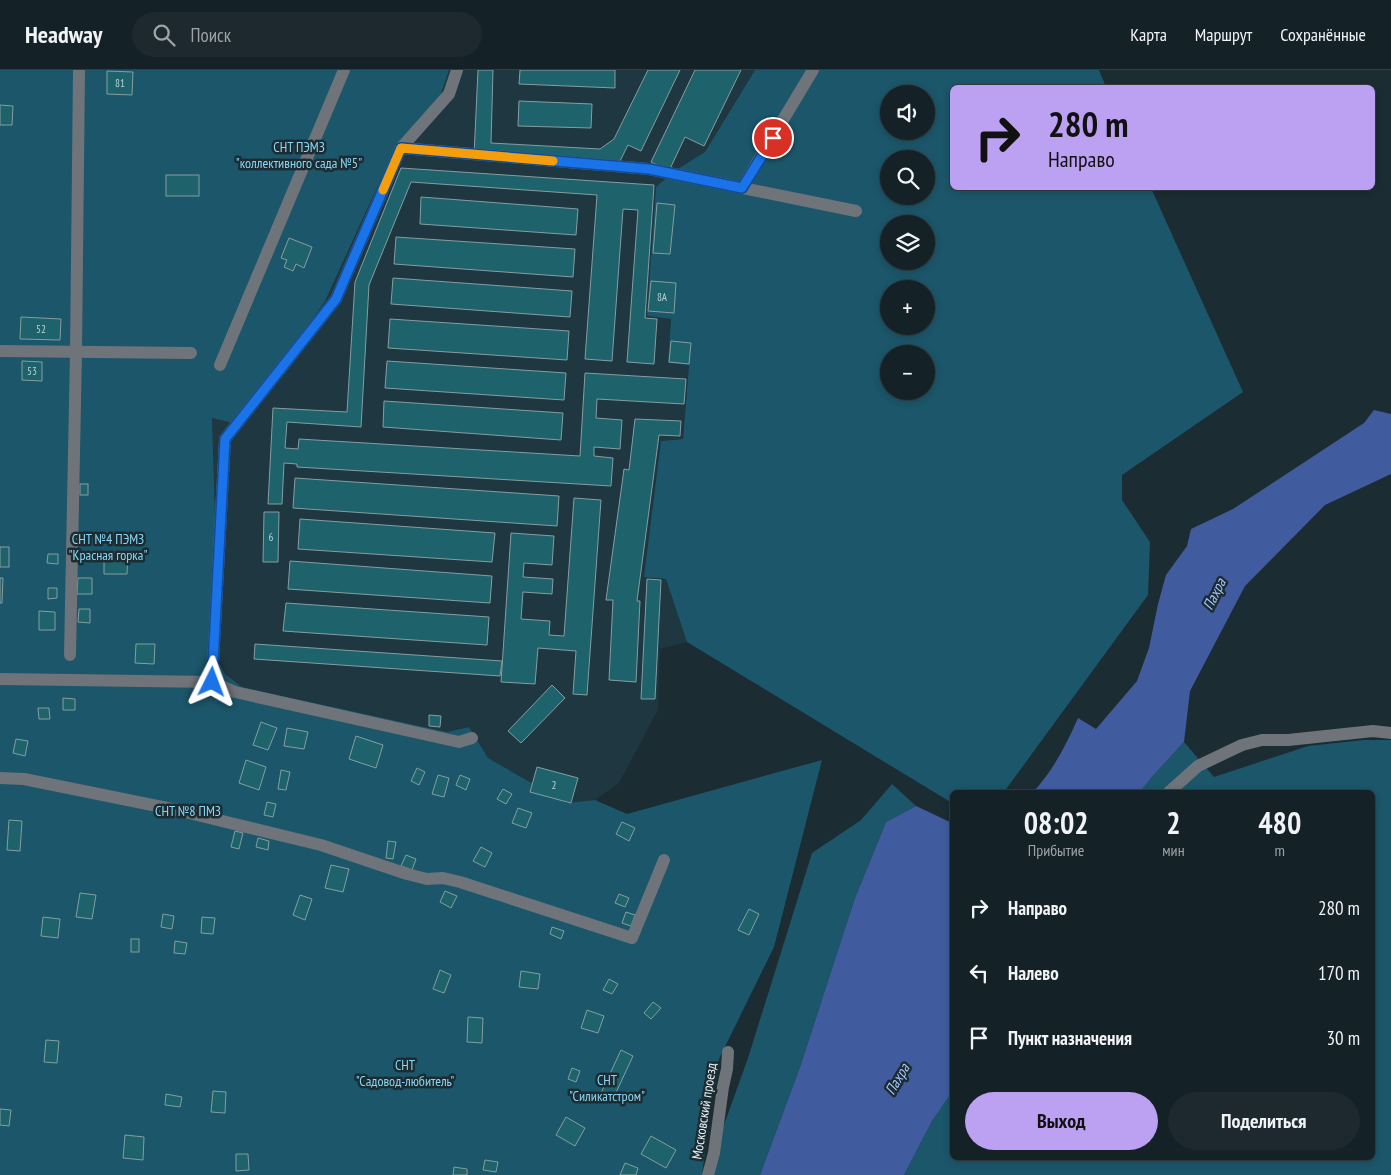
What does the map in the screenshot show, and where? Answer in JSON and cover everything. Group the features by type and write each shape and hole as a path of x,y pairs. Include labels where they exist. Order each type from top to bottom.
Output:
{"street":[{"path":"70,655 79,70"},
{"path":"220,365 344,70"},
{"path":"212,682 225,439 336,299 401,148 449,94 457,70"},
{"path":"742,188 813,70"},
{"path":"401,148 649,169 856,211"},
{"path":"0,351 191,353"},
{"path":"0,679 212,682 234,692 459,742 472,738"},
{"path":"1172,790 1198,766 1236,748 1262,740 1288,740 1373,731 1391,733"},
{"path":"0,778 24,779 177,810 322,845 407,874 427,879 443,878 460,882 632,938 664,860"},
{"name":"Московский проезд","path":"708,1175 714,1153 728,1052"}],"shaded area":[{"path":"449,70 755,70 705,152 676,170 647,316 671,319 668,363 689,365 683,439 662,441 645,577 666,579 687,642 660,649 658,710 619,783 595,800 567,803 488,758 469,727 447,732 242,687 225,674 215,655 216,545 212,418 237,424 384,172 441,94"}],"green space":[{"path":"0,70 449,70 441,94 384,172 325,301 237,424 212,418 216,545 215,655 225,674 242,687 447,732 469,727 488,758 567,803 595,800 627,814 822,760 774,947 719,1059 713,1087 702,1175 0,1175"},
{"path":"755,70 1099,70 1105,85 950,85 950,190 1152,190 1243,392 1122,475 1122,500 1150,542 1148,595 1005,790 950,790 950,802 687,642 666,579 644,577 661,441 683,439 689,365 668,363 671,319 647,316 656,187 676,170 705,152"},
{"path":"1364,740 1391,740 1391,1175 904,1175 932,1121 950,1095 950,1160 1375,1160 1375,790 1142,790 1184,742 1214,777 1308,746"},
{"path":"892,784 916,806 886,822 855,898 800,1067 760,1175 706,1175 748,1058 812,853 861,820"}],"water":[{"name":"Пахра","path":"1374,410 1391,414 1391,474 1325,505 1245,586 1190,691 1184,742 1142,790 1035,790 1058,757 1078,718 1096,729 1137,681 1149,648 1166,575 1187,546 1191,529 1233,509 1364,423"},
{"name":"Пахра","path":"916,806 950,822 950,1095 932,1121 904,1175 760,1175 800,1067 855,898 886,822"}],"building":[{"path":"478,70 493,70 491,143 600,149 614,139 648,70 680,70 641,151 628,145 619,163 474,155"},
{"path":"520,70 615,70 615,88 519,84"},
{"path":"695,70 741,70 704,146 685,137 669,171 651,162"},
{"path":"107,71 133,72 132,95 107,94"},
{"path":"519,101 592,104 591,128 518,126"},
{"path":"0,105 13,106 12,125 0,125"},
{"path":"401,168 654,185 645,318 657,319 654,364 627,362 638,210 623,209 612,361 585,359 597,195 411,182 369,285 361,427 287,422 285,448 298,449 299,439 580,456 585,373 686,379 684,404 597,399 596,418 622,420 620,449 594,447 594,456 613,458 611,486 297,467 297,464 284,463 282,504 268,504 273,408 347,412 355,282"},
{"path":"166,175 199,175 199,196 166,196"},
{"path":"421,197 578,209 576,235 420,224"},
{"path":"657,203 675,205 670,254 653,253"},
{"path":"396,237 575,249 573,277 394,264"},
{"path":"289,238 312,247 304,268 296,264 293,271 284,267 287,260 281,258"},
{"path":"393,278 572,291 570,317 391,304"},
{"path":"651,281 676,283 674,313 648,311"},
{"path":"21,317 61,319 60,340 20,339"},
{"path":"390,319 569,331 567,360 388,348"},
{"path":"671,341 691,343 689,364 669,362"},
{"path":"22,361 42,362 42,381 22,380"},
{"path":"387,361 566,373 564,400 385,388"},
{"path":"384,401 563,413 561,440 383,427"},
{"path":"635,419 681,421 680,436 659,435 637,601 640,601 636,682 609,680 613,600 606,600 624,469 629,470"},
{"path":"295,478 559,496 557,526 293,508"},
{"path":"80,484 88,484 88,495 80,495"},
{"path":"574,498 601,500 587,695 573,694 576,651 538,648 535,684 501,682 511,533 554,536 552,565 524,563 523,577 553,579 552,594 523,592 521,619 550,621 549,635 564,636"},
{"path":"264,512 279,512 278,562 263,562"},
{"path":"300,519 495,533 492,562 298,549"},
{"path":"0,547 9,547 9,567 0,567"},
{"path":"104,552 128,553 127,574 104,574"},
{"path":"48,554 58,554 58,564 47,563"},
{"path":"290,561 492,576 490,603 288,589"},
{"path":"0,578 3,578 2,603 0,603"},
{"path":"78,578 92,578 92,594 77,594"},
{"path":"647,579 661,580 655,699 641,699"},
{"path":"48,588 57,588 57,598 48,599"},
{"path":"286,603 489,617 487,645 283,631"},
{"path":"79,609 90,609 90,623 78,622"},
{"path":"39,611 55,612 55,630 39,630"},
{"path":"136,644 155,644 154,664 135,663"},
{"path":"255,644 502,661 500,676 254,659"},
{"path":"552,685 565,698 521,743 508,731"},
{"path":"63,698 75,699 75,710 63,710"},
{"path":"38,708 49,708 50,719 39,719"},
{"path":"429,715 441,716 440,727 429,726"},
{"path":"261,722 277,728 268,750 253,745"},
{"path":"287,728 308,732 304,749 284,746"},
{"path":"356,736 383,745 376,768 349,759"},
{"path":"16,739 28,741 25,756 13,753"},
{"path":"246,760 266,767 259,790 239,783"},
{"path":"537,767 578,778 571,803 530,792"},
{"path":"417,768 425,772 419,785 411,781"},
{"path":"281,770 290,772 286,790 278,789"},
{"path":"438,775 449,778 444,797 432,794"},
{"path":"460,775 470,779 466,790 456,785"},
{"path":"503,789 512,794 506,804 497,799"},
{"path":"267,802 276,804 273,817 264,815"},
{"path":"518,808 532,813 526,828 512,823"},
{"path":"9,820 22,821 20,851 7,850"},
{"path":"622,822 635,828 629,841 616,834"},
{"path":"235,831 243,833 239,849 231,847"},
{"path":"258,838 269,841 268,850 256,847"},
{"path":"388,841 396,842 393,859 386,858"},
{"path":"481,847 492,853 485,867 473,861"},
{"path":"406,855 416,859 412,870 401,866"},
{"path":"331,865 349,869 343,892 325,888"},
{"path":"445,891 457,896 451,908 440,902"},
{"path":"80,893 96,895 92,919 76,917"},
{"path":"619,894 629,898 625,907 615,903"},
{"path":"300,895 312,899 305,920 293,915"},
{"path":"749,909 759,914 749,935 738,930"},
{"path":"626,912 635,915 631,926 622,923"},
{"path":"163,914 174,916 172,929 161,927"},
{"path":"43,917 60,919 58,938 41,936"},
{"path":"202,917 215,918 213,934 201,933"},
{"path":"552,927 564,931 561,939 550,934"},
{"path":"131,939 139,939 139,952 131,952"},
{"path":"175,941 187,943 185,954 174,953"},
{"path":"440,970 451,975 444,993 433,989"},
{"path":"521,971 540,974 538,989 519,987"},
{"path":"609,979 618,984 612,994 603,990"},
{"path":"653,1002 661,1008 651,1019 644,1013"},
{"path":"587,1010 604,1016 598,1033 581,1028"},
{"path":"468,1017 483,1018 482,1043 467,1042"},
{"path":"46,1040 59,1041 57,1063 44,1062"},
{"path":"621,1050 633,1056 613,1099 601,1093"},
{"path":"572,1068 580,1071 576,1082 568,1079"},
{"path":"213,1091 226,1092 225,1113 211,1112"},
{"path":"166,1094 182,1097 180,1107 165,1105"},
{"path":"0,1109 11,1110 9,1126 0,1125"},
{"path":"566,1117 585,1128 575,1146 556,1135"},
{"path":"125,1135 144,1137 143,1160 123,1158"},
{"path":"651,1136 676,1150 666,1168 641,1154"},
{"path":"236,1154 248,1154 249,1170 236,1171"},
{"path":"485,1160 498,1162 496,1172 483,1170"},
{"path":"625,1163 638,1168 636,1175 620,1175"},
{"path":"454,1167 467,1169 467,1175 453,1175"}],"slow traffic":[{"path":"383,190 401,148 553,161"}],"route":[{"path":"212,682 225,439 336,299 401,148 649,169 742,188 773,138"}],"park label":[{"name":"СНТ ПЭМЗ \"коллективного сада №5\"","path":"299,156"},
{"name":"СНТ №4 ПЭМЗ \"Красная горка\"","path":"108,548"},
{"name":"СНТ №8 ПМЗ","path":"188,811"},
{"name":"СНТ \"Садовод-любитель\"","path":"405,1074"},
{"name":"СНТ \"Силикатстром\"","path":"607,1088"}]}
